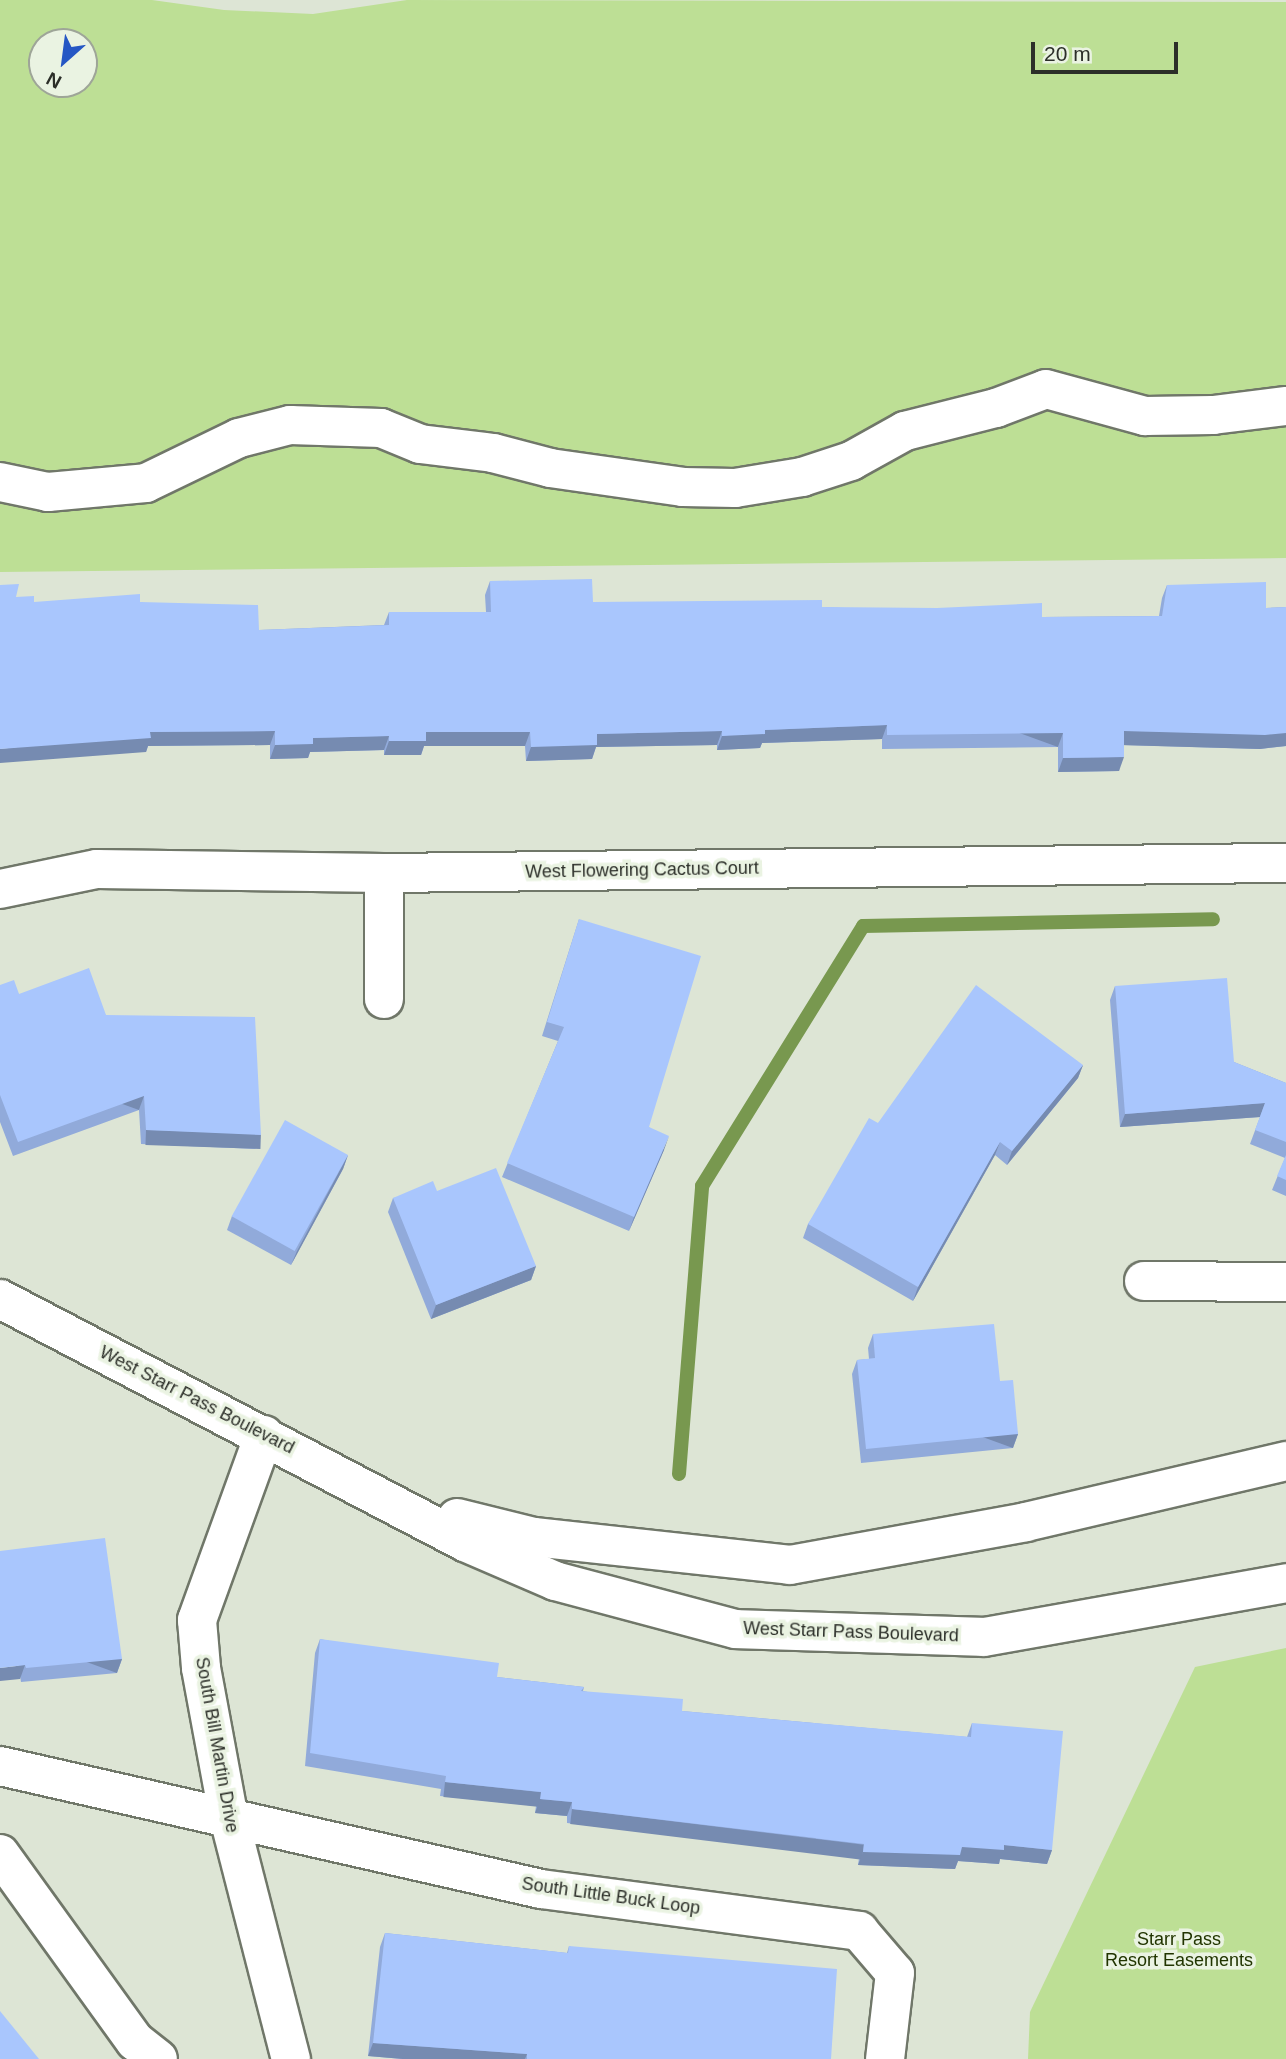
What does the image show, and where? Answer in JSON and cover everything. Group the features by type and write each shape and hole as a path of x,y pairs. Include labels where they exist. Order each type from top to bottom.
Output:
{"street":[{"path":"0,482 48,492 146,483 239,438 290,425 381,428 420,444 493,453 550,467 683,487 735,488 802,477 851,461 905,431 996,408 1046,389 1145,415 1213,415 1286,406"},
{"name":"West Flowering Cactus Court","path":"0,889 97,869 384,873 1286,863"},
{"path":"384,873 384,999"},
{"path":"1144,1281 1286,1282"},
{"name":"West Starr Pass Boulevard","path":"0,1299 394,1502 465,1542 555,1581 736,1629 985,1637 1286,1583"},
{"name":"South Bill Martin Drive","path":"264,1435 197,1620 201,1668 228,1814 291,2059"},
{"name":"West Starr Pass Boulevard","path":"394,1502 534,1538 790,1565 1026,1522 1286,1461"},
{"name":"South Little Buck Loop","path":"0,1766 228,1814 541,1888 859,1931 895,1973 885,2059"},
{"path":"0,1854 135,2041 158,2059"}],"green space":[{"path":"0,0 152,0 224,10 313,14 407,0 1286,2 1286,558 0,572"},
{"name":"Starr Pass Resort Easements","path":"1286,1648 1286,2059 1028,2059 1030,2012 1195,1667"}],"building":[{"path":"592,579 593,602 822,600 822,607 937,608 1042,603 1042,617 1162,616 1167,585 1266,582 1266,608 1286,607 1286,733 1265,735 1124,731 1124,757 1063,758 1063,733 887,735 887,725 765,730 765,734 722,736 722,731 597,734 597,745 531,747 530,732 426,732 426,741 389,741 389,736 313,738 313,744 275,745 275,731 150,732 151,738 0,749 0,585 19,584 16,597 34,596 34,602 140,594 140,602 258,605 259,630 389,625 389,612 491,612 490,581"},
{"path":"579,919 701,956 649,1127 669,1136 634,1217 507,1163 564,1027 547,1022"},
{"path":"89,968 106,1015 255,1017 261,1135 146,1130 144,1096 18,1142 0,1095 0,985 14,980 19,994"},
{"path":"1227,978 1234,1062 1286,1083 1286,1142 1255,1130 1265,1103 1125,1114 1115,986"},
{"path":"976,985 1083,1065 1012,1151 1000,1142 918,1287 808,1224 869,1118 878,1123"},
{"path":"285,1120 348,1155 295,1251 232,1216"},
{"path":"1286,1155 1286,1180 1277,1176"},
{"path":"496,1168 536,1266 436,1305 393,1198 433,1181 437,1191"},
{"path":"994,1324 1000,1381 1013,1380 1018,1434 866,1449 857,1360 875,1358 873,1334"},
{"path":"105,1538 122,1659 0,1668 0,1551"},
{"path":"320,1639 499,1663 497,1677 584,1687 581,1691 683,1699 682,1711 971,1737 972,1723 1063,1731 1052,1850 1004,1845 1004,1850 962,1847 960,1855 863,1852 864,1844 572,1809 572,1802 540,1799 541,1792 445,1782 446,1776 310,1753"},
{"path":"385,1933 568,1953 569,1946 837,1969 831,2059 527,2059 527,2054 373,2043"},
{"path":"0,2011 39,2059 0,2059"}],"waterway":[{"path":"679,1474 702,1186 863,926 1213,919"}]}
